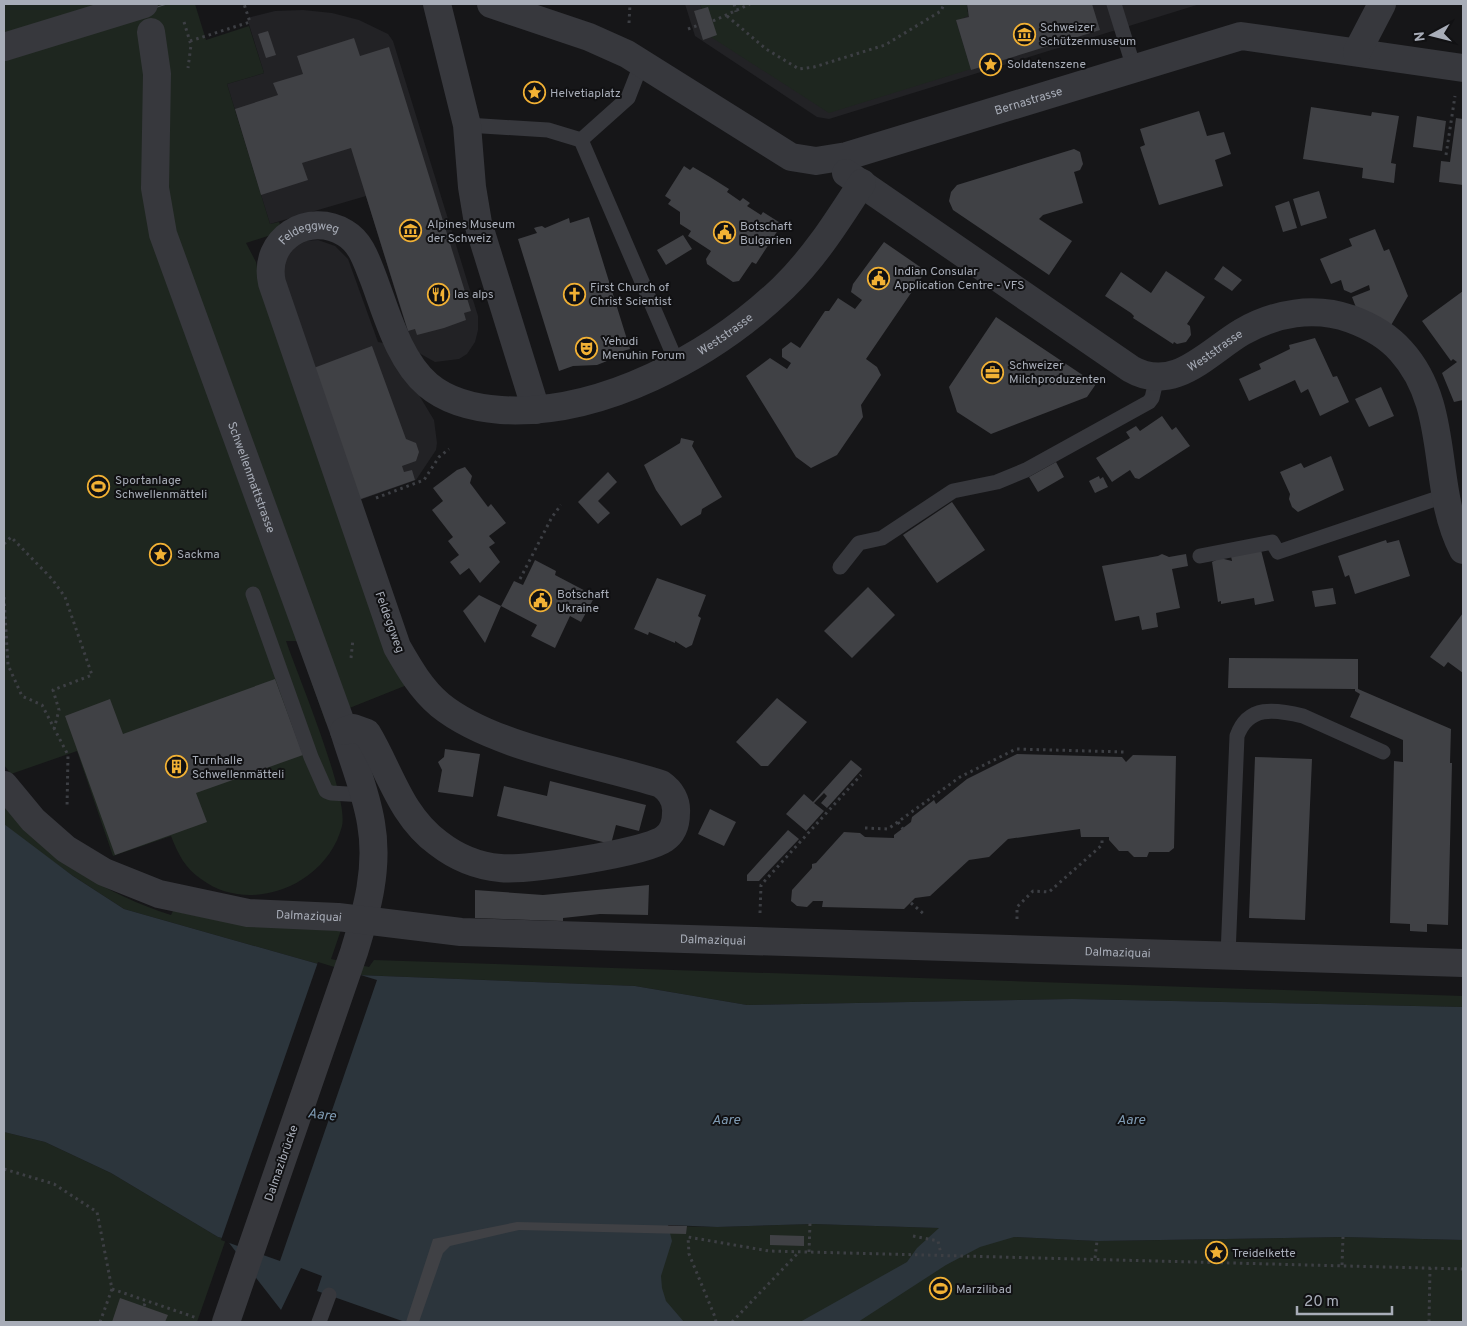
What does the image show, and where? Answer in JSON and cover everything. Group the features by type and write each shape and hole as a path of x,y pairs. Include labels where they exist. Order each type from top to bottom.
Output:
{"street":[{"path":"4,47 144,4"},
{"path":"437,4 467,125 478,223 536,410"},
{"path":"491,4 597,40 642,62"},
{"path":"1357,52 1382,4"},
{"name":"Schwellenmattstrasse","path":"151,32 157,74 155,188 163,234 344,731 364,796 372,825 373,858 370,896 364,920"},
{"name":"Bernastrasse","path":"642,62 785,154 804,160 826,161 1241,36 1357,52 1460,80"},
{"path":"826,161 1131,368 1144,375 1157,377"},
{"name":"Weststrasse","path":"536,410 565,406 634,384 677,363 735,327 783,288 820,248 862,184"},
{"name":"Feldeggweg","path":"344,731 353,728 366,733 413,821 437,843 469,861 499,868 542,867 650,845 670,834 675,824 676,808 672,795 661,784 553,754 478,728 440,704 410,670 397,647 272,284 270,266 275,248 288,235 302,229 328,226 344,232 353,239 364,254 398,342 409,361 427,384 444,396 465,404 492,409 536,410"},
{"name":"Weststrasse","path":"1157,377 1188,369 1240,333 1284,315 1321,312 1361,322 1380,332 1412,364 1420,379 1434,416 1453,526 1463,550"},
{"name":"Dalmaziquai","path":"4,785 33,820 66,849 104,872 129,884 159,894 205,906 248,913 364,920 461,932 1463,963"},
{"name":"Dalmazibrücke","path":"219,1321 250,1251 364,920"}],"lane":[{"path":"1114,4 1134,68"},
{"path":"581,140 628,98 642,62"},
{"path":"467,125 548,130 581,140 677,363"},
{"path":"840,567 859,543 882,538 949,493 997,482 1026,470 1149,402 1152,398 1157,377"},
{"path":"1200,556 1272,542 1278,552 1447,495"},
{"path":"253,594 311,757 326,791 364,796"},
{"path":"1228,955 1237,736 1245,719 1261,712 1297,714 1383,752"},
{"path":"319,1322 329,1295"}],"path":[{"path":"190,41 250,22 244,4"},
{"path":"734,4 736,12"},
{"path":"713,21 750,4"},
{"path":"727,16 766,49 799,69 814,67 885,45 941,11 944,4"},
{"path":"184,22 190,41 188,69"},
{"path":"688,29 699,25"},
{"path":"1446,155 1460,80"},
{"path":"382,496 424,480 439,457 449,449"},
{"path":"520,580 552,517 561,505"},
{"path":"4,544 11,537 52,579 65,597 92,675 53,690 59,710 54,729"},
{"path":"4,597 8,665 22,696 42,705 68,755 66,849"},
{"path":"865,828 888,829 960,776 1016,749 1125,752"},
{"path":"1105,752 1105,757"},
{"path":"759,942 761,885 861,775"},
{"path":"898,822 903,828"},
{"path":"1015,949 1017,907 1032,891 1049,892 1102,845 1102,837"},
{"path":"4,1169 54,1184 97,1212 112,1289 100,1322"},
{"path":"809,1252 810,1223"},
{"path":"716,1322 716,1317 689,1254 688,1236 769,1251 1342,1264 1463,1269"},
{"path":"914,1236 924,1236 938,1241 941,1254"},
{"path":"1342,1264 1343,1237"},
{"path":"1094,1258 1097,1241"},
{"path":"732,1322 799,1252"},
{"path":"1429,1322 1430,1268"},
{"path":"112,1289 146,1301 219,1321"},
{"path":"144,1306 146,1301"}],"shaded area":[{"path":"4,4 195,4 206,40 249,26 264,73 227,84 270,224 279,222 280,225 274,234 246,243 256,262 259,276 407,685 347,709 349,715 326,723 297,641 286,641 331,764 342,811 342,826 334,847 321,864 304,878 284,888 263,894 242,895 221,890 201,879 186,865 179,855 171,836 113,856 77,751 11,774 4,765"},
{"path":"685,4 700,4 711,37 956,20 969,11 967,4 1200,4 829,119 817,117 695,36"},
{"path":"700,4 967,4 968,16 956,21 971,69 829,113 711,37"},
{"path":"303,10 332,13 359,20 388,34 393,41 478,316 478,330 475,342 467,354 459,359 435,362 419,353 410,339 366,196 270,224 227,84 264,73 247,18 275,11"},
{"path":"318,240 335,246 348,259 378,342 388,344 434,420 436,450 416,480 357,501 279,274 291,249 306,241"},
{"path":"4,806 21,825 59,858 80,873 124,897 171,915 173,911 247,926 341,930 331,959 369,967 374,960 1463,996 1463,1007 1072,999 747,1005 635,986 357,975 124,909 73,876 11,831 4,824"},
{"path":"4,1132 45,1142 111,1173 218,1237 226,1239 197,1322 4,1322"},
{"name":"Marzilibad","path":"813,1224 940,1228 1014,1237 1097,1241 1343,1237 1463,1240 1463,1322 406,1322 619,1225 717,1227"}],"water":[{"name":"Aare","path":"4,824 73,876 124,909 357,975 635,986 747,1005 1072,999 1463,1007 1463,1240 1343,1237 1097,1241 1014,1237 980,1247 946,1265 858,1322 800,1322 907,1262 917,1248 939,1228 813,1224 717,1227 668,1225 672,1241 661,1276 662,1288 666,1301 684,1322 405,1322 317,1291 322,1276 301,1268 281,1310 226,1239 218,1237 111,1173 45,1142 4,1132"}],"pier":[{"path":"318,962 377,980 280,1261 221,1240"}],"building":[{"name":"Schweizer Schützenmuseum","path":"967,4 1092,4 1100,30 971,70 956,20 969,17"},
{"path":"708,7 717,35 703,40 694,11"},
{"path":"268,31 276,55 266,58 258,34"},
{"path":"354,38 360,56 389,47 471,311 464,313 466,320 444,328 417,335 415,329 408,331 351,148 302,163 308,180 261,195 235,109 278,95 273,83 303,74 297,56"},
{"path":"1311,107 1371,116 1372,112 1399,116 1391,163 1396,164 1394,183 1362,178 1363,168 1303,159"},
{"path":"1199,111 1207,136 1224,132 1231,154 1215,160 1223,186 1159,205 1140,147 1145,145 1140,129"},
{"path":"1417,116 1446,121 1442,151 1413,147"},
{"path":"1456,118 1463,119 1463,185 1439,182 1441,161 1450,162"},
{"path":"1074,149 1080,152 1083,164 1080,170 1074,172 1083,203 1043,215 1039,219 1072,241 1049,275 953,210 949,201 951,192 957,185"},
{"path":"684,166 690,170 693,167 710,177 729,189 727,192 740,201 743,198 750,203 747,206 761,215 763,212 782,224 756,264 752,262 739,281 733,282 707,264 706,259 711,251 688,236 691,231 680,224 680,212 668,204 671,200 665,196"},
{"path":"1319,191 1327,218 1301,226 1293,199"},
{"path":"1289,201 1297,228 1283,232 1275,206"},
{"name":"First Church of Christ Scientist","path":"589,217 630,349 616,353 607,361 597,365 573,366 559,371 518,239 537,233 534,228 537,227 542,226 545,228 569,218 570,223"},
{"path":"1375,229 1384,251 1389,249 1408,296 1390,327 1357,310 1352,297 1370,290 1369,285 1351,293 1344,290 1341,280 1331,284 1320,259 1352,246 1349,239"},
{"path":"683,235 692,249 666,265 657,250"},
{"path":"884,242 926,271 866,359 877,367 881,375 861,405 863,417 837,455 811,468 796,457 746,376 770,358 787,369 791,363 782,357 782,349 791,342 800,348 825,311 829,311 838,298 855,309 862,300 851,292 853,284"},
{"path":"1223,266 1242,280 1232,291 1214,279"},
{"path":"1166,271 1205,297 1187,324 1190,326 1191,335 1186,342 1177,344 1174,342 1173,344 1133,318 1134,316 1131,313 1105,296 1121,272 1151,293"},
{"path":"1463,291 1463,400 1454,402 1442,373 1457,362 1453,359 1451,361 1422,321"},
{"path":"996,317 1096,384 1087,397 991,434 957,412 949,387"},
{"path":"1315,338 1333,377 1337,376 1349,402 1320,416 1308,389 1301,393 1295,380 1249,401 1239,379 1261,369 1259,364 1290,349 1289,345"},
{"path":"372,346 406,439 416,443 419,452 416,461 402,466 404,472 412,470 415,480 358,500 311,369"},
{"path":"1381,387 1394,416 1369,427 1355,399"},
{"path":"1162,416 1172,430 1176,427 1190,446 1139,479 1135,478 1130,470 1112,482 1096,458 1130,438 1126,432 1136,426 1140,431"},
{"path":"681,438 694,441 692,446 722,497 702,509 701,514 681,526 656,490 644,465 680,443"},
{"path":"1331,456 1344,490 1298,512 1292,507 1289,499 1290,494 1280,472 1301,463 1304,468"},
{"path":"1056,462 1064,477 1038,492 1029,477"},
{"path":"465,467 472,476 470,483 488,507 491,504 506,523 489,536 495,543 489,547 500,562 480,583 469,568 460,575 450,562 459,555 448,541 453,537 432,510 443,501 433,488 457,470"},
{"path":"608,472 617,482 598,501 610,513 598,524 578,502"},
{"path":"1099,476 1100,479 1103,477 1108,487 1095,493 1089,481"},
{"path":"952,502 985,550 937,583 903,535"},
{"path":"1386,540 1387,543 1399,540 1410,576 1355,594 1349,575 1345,577 1338,556"},
{"path":"1261,550 1274,601 1255,605 1254,598 1221,604 1221,601 1218,602 1212,562 1220,558 1232,561 1231,556"},
{"path":"1162,554 1169,557 1186,554 1188,566 1172,569 1180,608 1156,613 1158,627 1142,630 1139,616 1115,621 1102,566"},
{"path":"535,560 556,571 555,575 595,596 581,622 570,616 555,648 531,636 537,625 501,606 514,581 523,585"},
{"path":"657,578 706,595 698,616 701,618 692,645 686,648 675,641 675,643 649,632 648,635 634,629"},
{"path":"868,587 895,615 852,658 824,631"},
{"path":"1333,588 1336,604 1315,607 1312,591"},
{"path":"479,595 501,606 485,643 463,611"},
{"path":"1463,613 1463,673 1448,662 1444,667 1430,657"},
{"path":"1229,658 1358,659 1358,689 1451,729 1450,763 1452,763 1448,925 1427,924 1427,932 1410,931 1410,924 1390,923 1394,761 1403,762 1403,740 1350,717 1360,694 1355,689 1228,688"},
{"name":"Turnhalle Schwellenmätteli","path":"275,679 303,755 196,793 207,822 115,855 65,716 110,699 123,734"},
{"path":"777,698 807,722 768,766 761,766 736,742"},
{"path":"445,749 480,754 473,797 438,792 442,770 438,762 444,757"},
{"path":"1017,754 1122,757 1126,762 1133,755 1176,756 1174,848 1169,852 1149,852 1147,857 1134,857 1128,851 1119,851 1109,840 1109,837 1081,837 1080,829 1008,839 989,857 969,860 930,896 915,898 904,909 822,907 823,901 813,901 807,907 797,906 791,901 792,890 812,868 812,864 816,863 844,832 860,833 865,837 894,838 894,835 911,822 912,817 934,800 936,804 967,779"},
{"path":"1255,757 1312,759 1305,920 1249,918"},
{"path":"851,760 862,769 827,808 821,803 827,796 824,793 814,803 824,811 806,831 786,814 804,794 813,802"},
{"path":"550,781 646,805 639,831 616,825 611,844 497,816 504,786 547,796"},
{"path":"710,809 736,822 724,846 698,834"},
{"path":"788,830 799,839 759,881 747,881 747,875"},
{"path":"649,885 648,915 600,914 563,918 563,921 475,918 475,890 543,895"},
{"path":"517,1222 687,1226 686,1234 519,1230 450,1246 443,1253 419,1322 406,1322 433,1239"},
{"path":"770,1235 804,1236 804,1246 770,1245"},
{"path":"120,1298 168,1315 165,1322 112,1322"}],"tram line":[{"path":"4,41 124,4"},
{"path":"4,54 167,4"}],"place":[{"name":"Schweizer Schützenmuseum","path":"1024,34"},
{"name":"Soldatenszene","path":"991,64"},
{"name":"Helvetiaplatz","path":"534,93"},
{"name":"Alpines Museum der Schweiz","path":"411,231"},
{"name":"Botschaft Bulgarien","path":"724,233"},
{"name":"Indian Consular Application Centre - VFS","path":"878,278"},
{"name":"las alps","path":"438,294"},
{"name":"First Church of Christ Scientist","path":"574,294"},
{"name":"Yehudi Menuhin Forum","path":"586,348"},
{"name":"Schweizer Milchproduzenten","path":"993,372"},
{"name":"Sportanlage Schwellenmätteli","path":"99,487"},
{"name":"Sackma","path":"161,554"},
{"name":"Botschaft Ukraine","path":"541,601"},
{"name":"Turnhalle Schwellenmätteli","path":"176,767"},
{"name":"Treidelkette","path":"1216,1253"},
{"name":"Marzilibad","path":"940,1289"}]}
